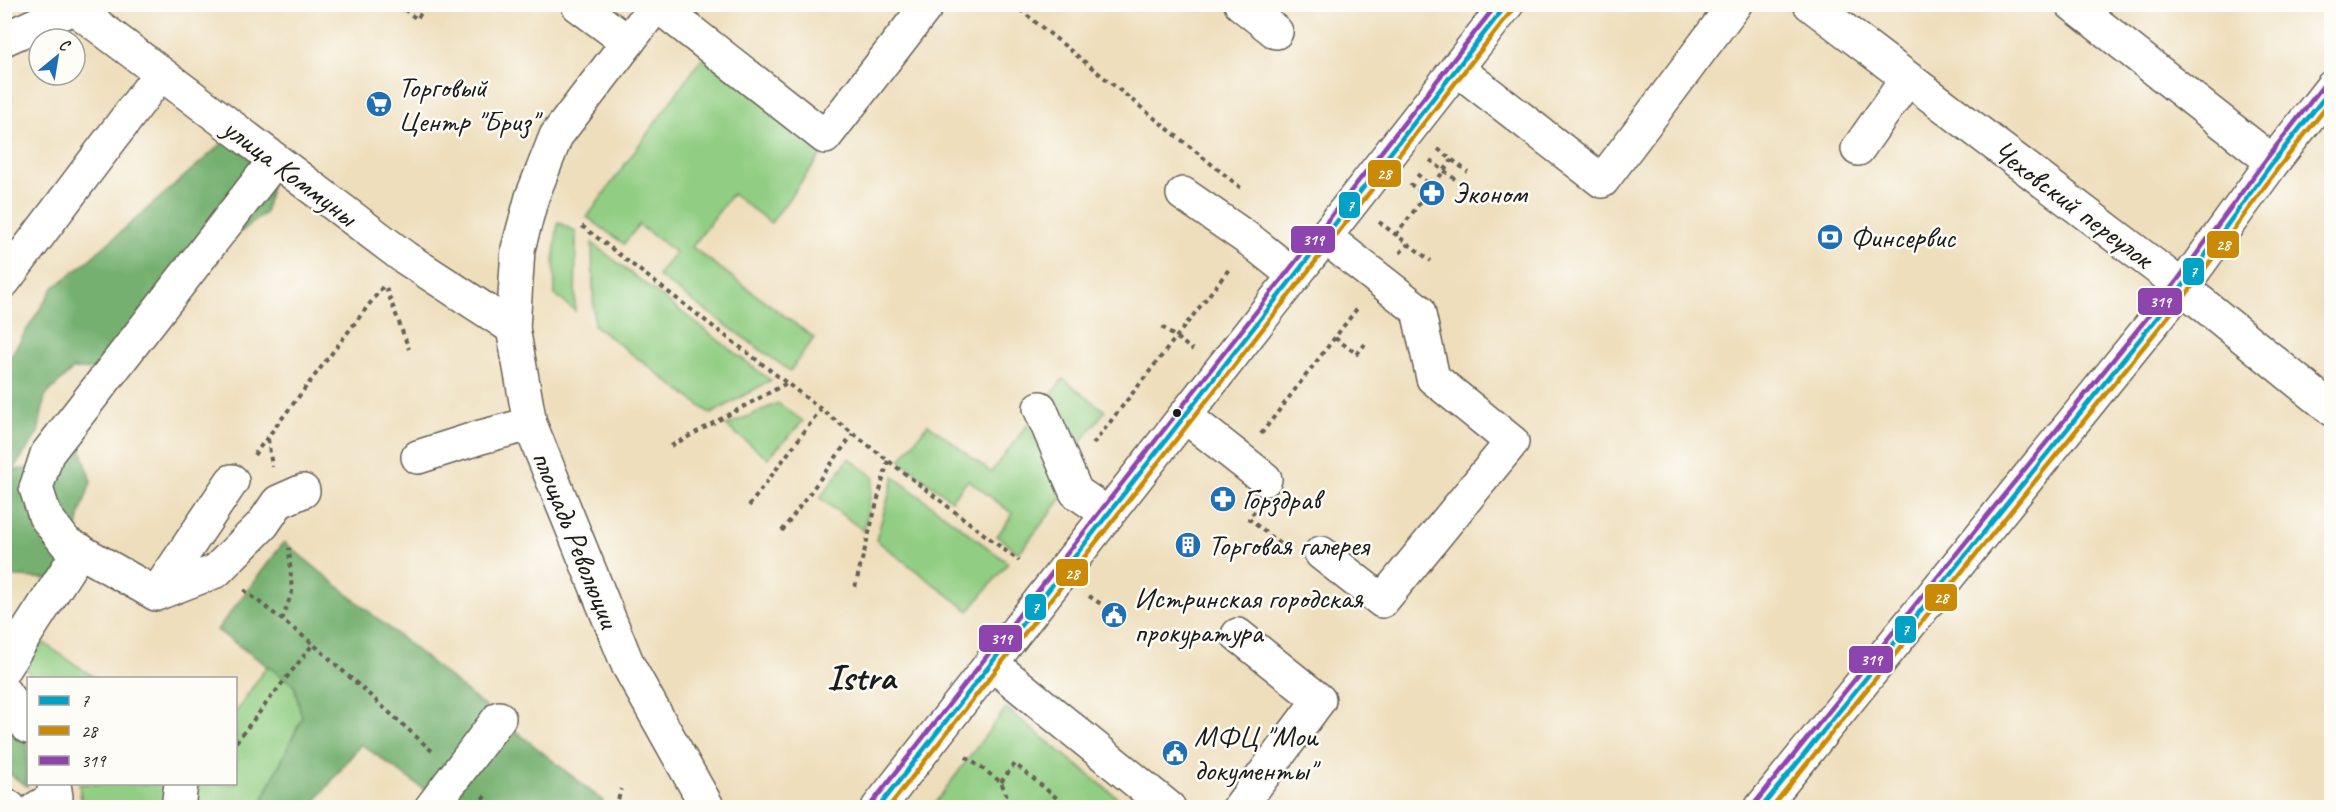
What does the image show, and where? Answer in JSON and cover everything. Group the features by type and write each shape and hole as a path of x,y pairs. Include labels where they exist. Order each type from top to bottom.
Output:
{"street":[{"path":"657,5 825,137 928,4"},
{"path":"1241,4 1276,32"},
{"path":"1457,69 1602,181 1735,4"},
{"name":"Чеховский переулок","path":"1810,4 2182,287 2331,409"},
{"path":"2072,4 2273,162"},
{"path":"578,5 628,42"},
{"name":"площадь Революции","path":"657,5 556,136 532,197 518,249 513,328 530,424 628,665 708,807"},
{"name":"улица Коммуны","path":"4,39 71,6 404,257 513,328"},
{"path":"878,807 1457,69 1494,9"},
{"path":"4,281 160,74"},
{"path":"1858,149 1907,79"},
{"path":"1761,807 2182,287 2331,87"},
{"path":"156,594 66,543 45,516 36,488 47,454 275,160"},
{"path":"1182,194 1251,241 1294,276"},
{"path":"1321,553 1382,601 1512,442 1433,378 1418,310 1325,237"},
{"path":"1040,408 1076,492 1108,514"},
{"path":"1185,416 1253,470"},
{"path":"418,458 530,424"},
{"path":"156,594 232,481"},
{"path":"156,594 216,571 263,524 278,502 303,491"},
{"path":"4,668 80,550"},
{"path":"1238,634 1319,700 1244,801"},
{"path":"991,663 1169,807"},
{"path":"4,692 27,726"},
{"path":"431,807 499,718"},
{"path":"37,807 56,797 54,785"},
{"path":"178,807 182,785"},
{"path":"4,804 10,807"}],"path":[{"path":"397,4 417,19 427,4"},
{"path":"1013,4 1246,192"},
{"path":"1433,146 1468,172"},
{"path":"1425,156 1460,183"},
{"path":"1396,235 1452,160"},
{"path":"1413,172 1431,190"},
{"path":"1406,181 1426,196"},
{"path":"1376,220 1431,261"},
{"path":"582,226 1019,561"},
{"path":"1069,475 1251,241"},
{"path":"1321,553 1309,567 1249,519 1265,498 1256,490 1253,470 1335,338 1380,279"},
{"path":"262,446 385,284 409,349"},
{"path":"1162,327 1193,350"},
{"path":"1335,338 1357,354 1365,344"},
{"path":"671,446 787,383"},
{"path":"749,506 821,409"},
{"path":"782,531 853,434"},
{"path":"855,587 888,460"},
{"path":"1088,596 1101,604"},
{"path":"264,604 313,644 495,807"},
{"path":"237,741 313,644"},
{"path":"966,757 1000,782 1012,807"},
{"path":"1000,782 1016,764 1070,807"},
{"path":"616,807 621,789"}],"green space":[{"path":"702,58 826,148 771,223 732,194 692,247 814,338 790,371 658,276 675,252 639,225 624,244 587,217"},
{"path":"226,140 274,175 265,213 175,283 112,370 73,369 45,396 38,433 13,470 49,467 81,448 91,482 79,517 73,553 50,579 5,576 4,363 53,288 83,265"},
{"path":"558,222 576,232 575,311 555,295 554,258"},
{"path":"592,243 771,380 711,414 594,325"},
{"path":"1063,379 1105,411 1054,477 1069,489 1019,553 997,536 1013,514 968,480 951,500 900,460 928,424 991,472"},
{"path":"778,403 803,421 768,458 726,426"},
{"path":"849,458 874,477 864,531 820,498"},
{"path":"894,477 1008,563 969,611 876,540"},
{"path":"284,542 493,713 429,793 361,744 311,807 259,807 302,718 294,685 217,630"},
{"path":"35,637 94,677 31,677 22,659"},
{"path":"268,664 294,684 302,718 259,807 197,808 199,785 237,785 237,710"},
{"path":"4,692 27,726 27,786 5,771"},
{"path":"1006,708 1129,807 932,807"},
{"path":"507,724 603,801 601,808 446,808"},
{"path":"79,785 166,785 164,804 160,808 82,807"}],"transit line":[{"name":"319","path":"872,803 1497,4"},
{"name":"7","path":"878,808 1507,4"},
{"name":"28","path":"888,808 1513,9"},
{"name":"319","path":"1755,803 2176,282 2326,82"},
{"name":"7","path":"1761,808 2182,287 2273,162 2332,88"},
{"name":"28","path":"1771,808 2188,292 2279,167 2332,100"}],"place":[{"name":"Торговый Центр \"Бриз\"","path":"379,104"},
{"name":"Эконом","path":"1432,193"},
{"name":"Финсервис","path":"1830,237"},
{"name":"Горздрав","path":"1223,499"},
{"name":"Торговая галерея","path":"1188,545"},
{"name":"Истринская городская прокуратура","path":"1114,615"},
{"name":"МФЦ \"Мои документы\"","path":"1175,753"}],"district":[{"name":"Istra","path":"861,676"}]}
